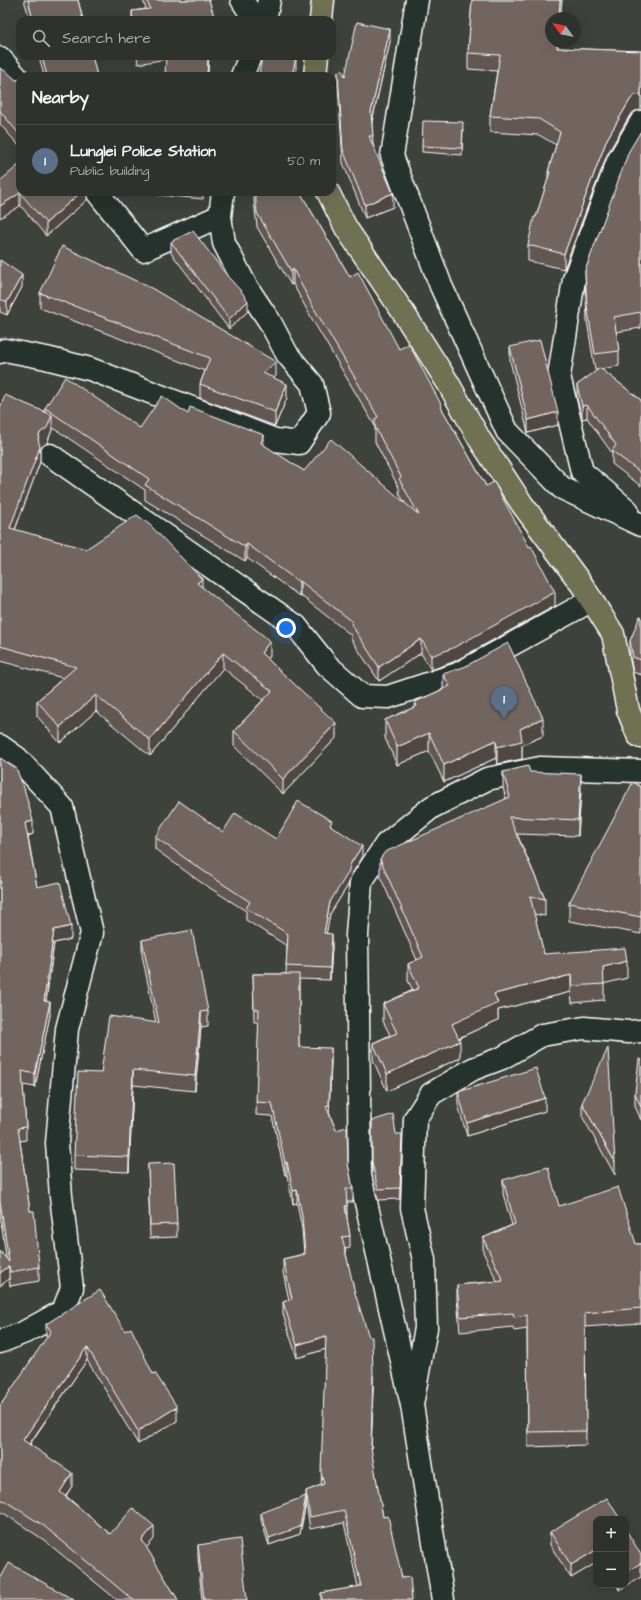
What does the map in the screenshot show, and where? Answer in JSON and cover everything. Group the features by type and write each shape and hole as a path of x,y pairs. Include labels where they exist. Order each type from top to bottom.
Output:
{"main road":[{"path":"321,16 323,0"},
{"path":"315,72 317,60"},
{"path":"330,196 346,228 401,309 448,383 480,440 518,498 592,600 613,634 628,710 638,734 641,737"}],"street":[{"path":"242,0 252,16"},
{"path":"266,16 269,0"},
{"path":"417,0 392,156 441,286 507,430 562,488 641,524"},
{"path":"0,58 16,76"},
{"path":"244,72 248,60"},
{"path":"641,122 618,161 574,280 559,376 582,472 641,524"},
{"path":"100,196 143,250 220,216"},
{"path":"0,352 5,350 40,357 90,370 274,440 299,443 319,413 312,384 287,354 270,322 246,286 224,243 220,216 222,196"},
{"path":"50,455 296,626 327,665 362,696 388,697 458,674 592,600"},
{"path":"0,746 17,758 62,808 92,933 66,1029 57,1143 61,1196 72,1288 63,1311 25,1332 0,1342"},
{"path":"444,1600 412,1405 360,1176 357,935 361,882 386,844 432,807 487,779 540,768 641,771"},
{"path":"412,1405 426,1328 424,1260 412,1208 415,1119 431,1094 473,1069 502,1058 542,1035 584,1028 629,1032 641,1031"}],"building":[{"path":"28,0 78,0 82,16 32,16"},
{"path":"147,0 209,0 214,16 133,16 132,11 150,9"},
{"path":"472,0 560,0 559,12 545,12 545,48 641,51 641,94 635,95 630,100 607,139 564,254 528,245 534,217 536,217 550,172 548,172 560,132 539,119 490,116 500,55 468,53"},
{"path":"357,22 390,29 371,112 373,136 369,136 393,193 365,205 343,150 338,72 342,70 345,76"},
{"path":"43,60 93,60 96,72 46,72"},
{"path":"166,60 208,60 207,72 165,72"},
{"path":"261,60 295,60 293,72 260,72"},
{"path":"0,68 16,80 16,130 0,111"},
{"path":"423,121 463,122 462,148 422,146"},
{"path":"641,131 641,312 614,317 619,351 595,354 587,306 585,271 629,151"},
{"path":"16,167 16,196 0,206 0,181"},
{"path":"23,196 76,196 46,223"},
{"path":"255,196 302,196 350,277 358,272 399,349 409,344 442,406 441,407 486,486 494,482 529,547 531,546 555,592 453,648 431,656 421,639 379,667 351,624 353,622 300,581 299,582 247,544 245,547 145,485 149,479 45,408 65,377 140,428 162,396 188,414 190,407 264,435 261,443 304,471 331,439 419,515 399,479 401,477 375,427 375,419 378,417 312,305 293,269 291,271 257,213"},
{"path":"193,231 248,301 229,319 171,242"},
{"path":"62,246 153,289 276,362 263,373 287,384 275,412 200,384 210,358 40,293"},
{"path":"0,260 22,275 7,302 0,299"},
{"path":"540,340 558,412 528,420 510,347"},
{"path":"600,368 641,400 641,473 612,451 616,445 587,405 582,406 577,385"},
{"path":"5,395 52,415 47,428 40,433 38,439 40,447 10,528 86,549 137,515 150,525 202,579 197,583 270,641 261,653 336,723 283,779 234,731 272,691 223,653 150,740 96,695 60,727 37,701 76,667 0,646 0,408"},
{"path":"640,616 641,660 633,657 630,641"},
{"path":"508,643 543,718 520,729 522,741 497,747 496,740 444,765 429,733 397,747 385,720 417,706 415,702 450,686 443,674 464,667"},
{"path":"0,758 16,768 24,788 33,821 25,823 37,887 60,882 71,926 54,930 44,1001 50,1002 35,1074 22,1071 26,1127 18,1128 30,1211 34,1211 39,1267 10,1272 9,1266 0,1273 0,1251 9,1262 0,1201"},
{"path":"528,766 530,772 581,774 578,820 509,817 545,899 530,896 544,954 625,948 627,961 603,967 604,984 572,986 571,975 494,994 498,1003 452,1024 460,1041 387,1074 373,1043 397,1033 383,1004 419,988 408,964 423,957 380,859 385,852 510,797 503,772"},
{"path":"633,782 641,787 641,917 569,903"},
{"path":"179,801 223,832 235,813 276,839 298,801 332,821 330,825 362,846 351,863 348,873 330,902 324,933 332,934 330,968 286,966 288,934 246,908 250,902 155,837"},
{"path":"192,930 208,1011 201,1012 195,1076 133,1070 129,1157 74,1155 78,1072 101,1073 109,1016 159,1023 142,940"},
{"path":"253,974 299,974 299,1047 331,1048 329,1105 326,1106 336,1130 347,1127 348,1164 353,1189 346,1189 347,1206 345,1206 350,1236 342,1237 355,1293 369,1337 372,1337 373,1375 371,1448 383,1517 388,1516 402,1578 410,1577 412,1600 322,1600 321,1593 361,1586 344,1510 310,1517 306,1491 324,1484 321,1472 326,1336 297,1345 283,1302 292,1299 283,1259 305,1254 302,1216 297,1190 293,1191 287,1162 285,1163 272,1103 256,1102 259,1009 254,1009"},
{"path":"608,1048 615,1162 582,1103"},
{"path":"639,1059 641,1059 641,1107 635,1093"},
{"path":"536,1068 545,1098 467,1123 458,1092"},
{"path":"393,1114 396,1134 402,1134 400,1188 378,1189 372,1163 372,1121"},
{"path":"174,1163 177,1224 150,1225 148,1164"},
{"path":"548,1167 559,1206 618,1187 636,1244 641,1244 641,1308 585,1313 586,1431 528,1432 527,1315 514,1317 513,1313 460,1317 457,1285 503,1281 483,1238 515,1224 503,1180"},
{"path":"100,1290 125,1331 131,1328 153,1374 155,1373 177,1407 138,1431 87,1347 23,1440 72,1473 60,1492 110,1534 133,1508 154,1526 142,1540 178,1600 133,1600 44,1526 0,1499 0,1406 51,1331 46,1324"},
{"path":"306,1496 300,1527 269,1538 261,1513"},
{"path":"607,1498 618,1516 593,1516 593,1552 571,1565 550,1532"},
{"path":"629,1535 641,1555 641,1563 629,1570"},
{"path":"240,1539 247,1600 204,1600 198,1545"},
{"path":"9,1563 74,1600 0,1600 0,1579"}],"place":[{"name":"Lunglei Police Station","path":"504,719"}]}
